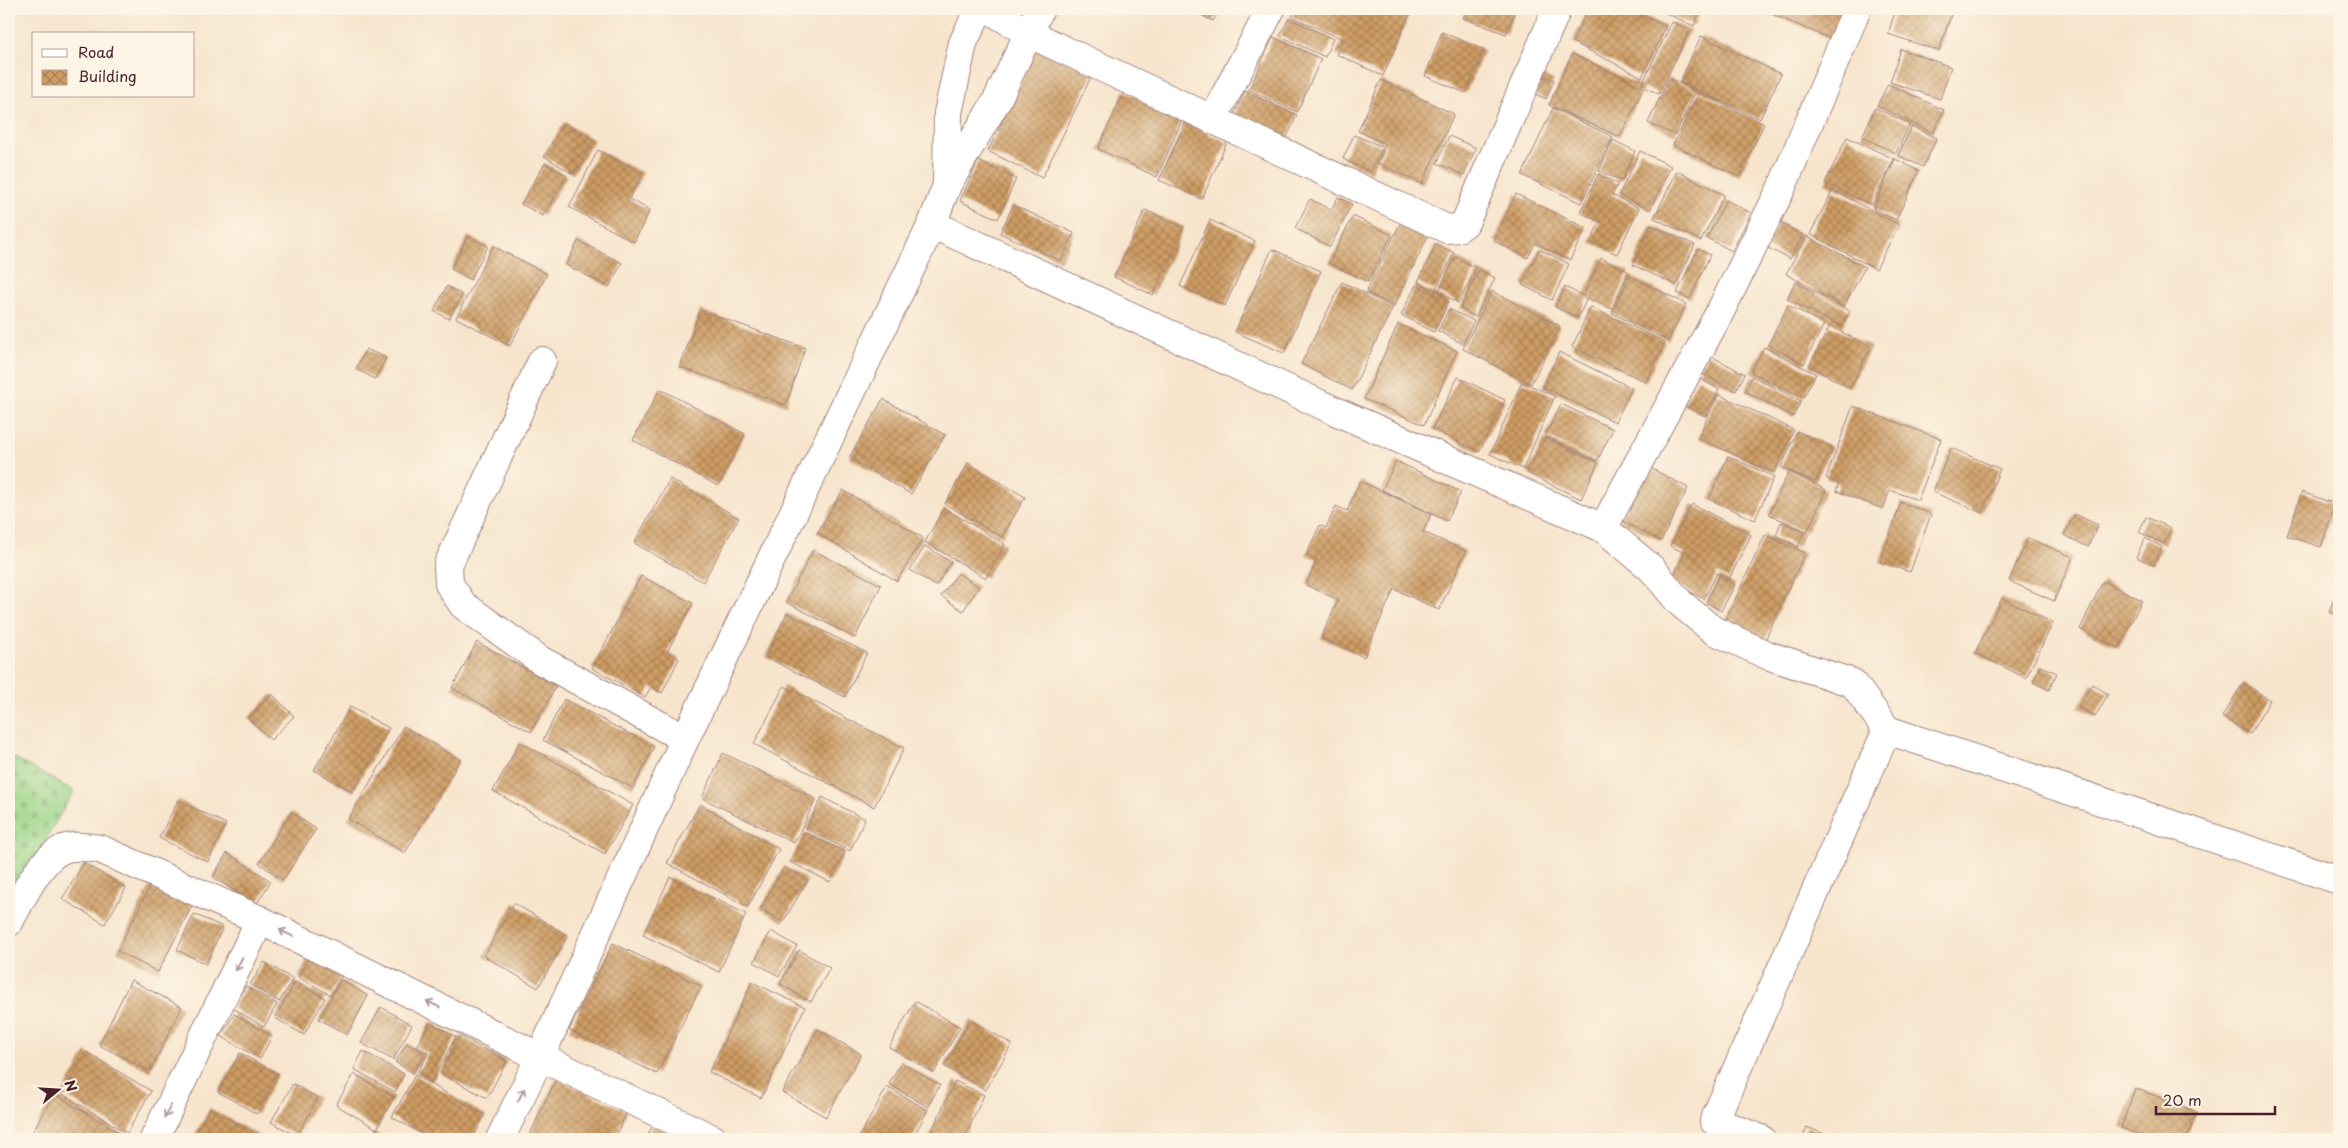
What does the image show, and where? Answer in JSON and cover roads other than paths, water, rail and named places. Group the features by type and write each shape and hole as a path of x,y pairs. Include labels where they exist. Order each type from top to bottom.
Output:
{"street":[{"path":"947,185 948,113 963,43 979,9"},
{"path":"989,9 1030,34 1447,229 1458,228 1465,223 1557,9"},
{"path":"500,1139 540,1057 685,739 932,224 947,185 997,100 1030,34 1040,9"},
{"path":"1212,120 1271,9"},
{"path":"1604,528 1717,318 1781,189 1858,9"},
{"path":"932,224 1341,414 1604,528 1652,569 1680,603 1713,630 1767,655 1853,684 1887,730 2339,880"},
{"path":"542,361 448,565 449,584 463,605 540,660 685,739"},
{"path":"1761,1139 1714,1121 1887,730"},
{"path":"9,922 40,868 52,855 71,847 100,849 260,920 713,1139"},
{"path":"154,1139 260,920"}]}
